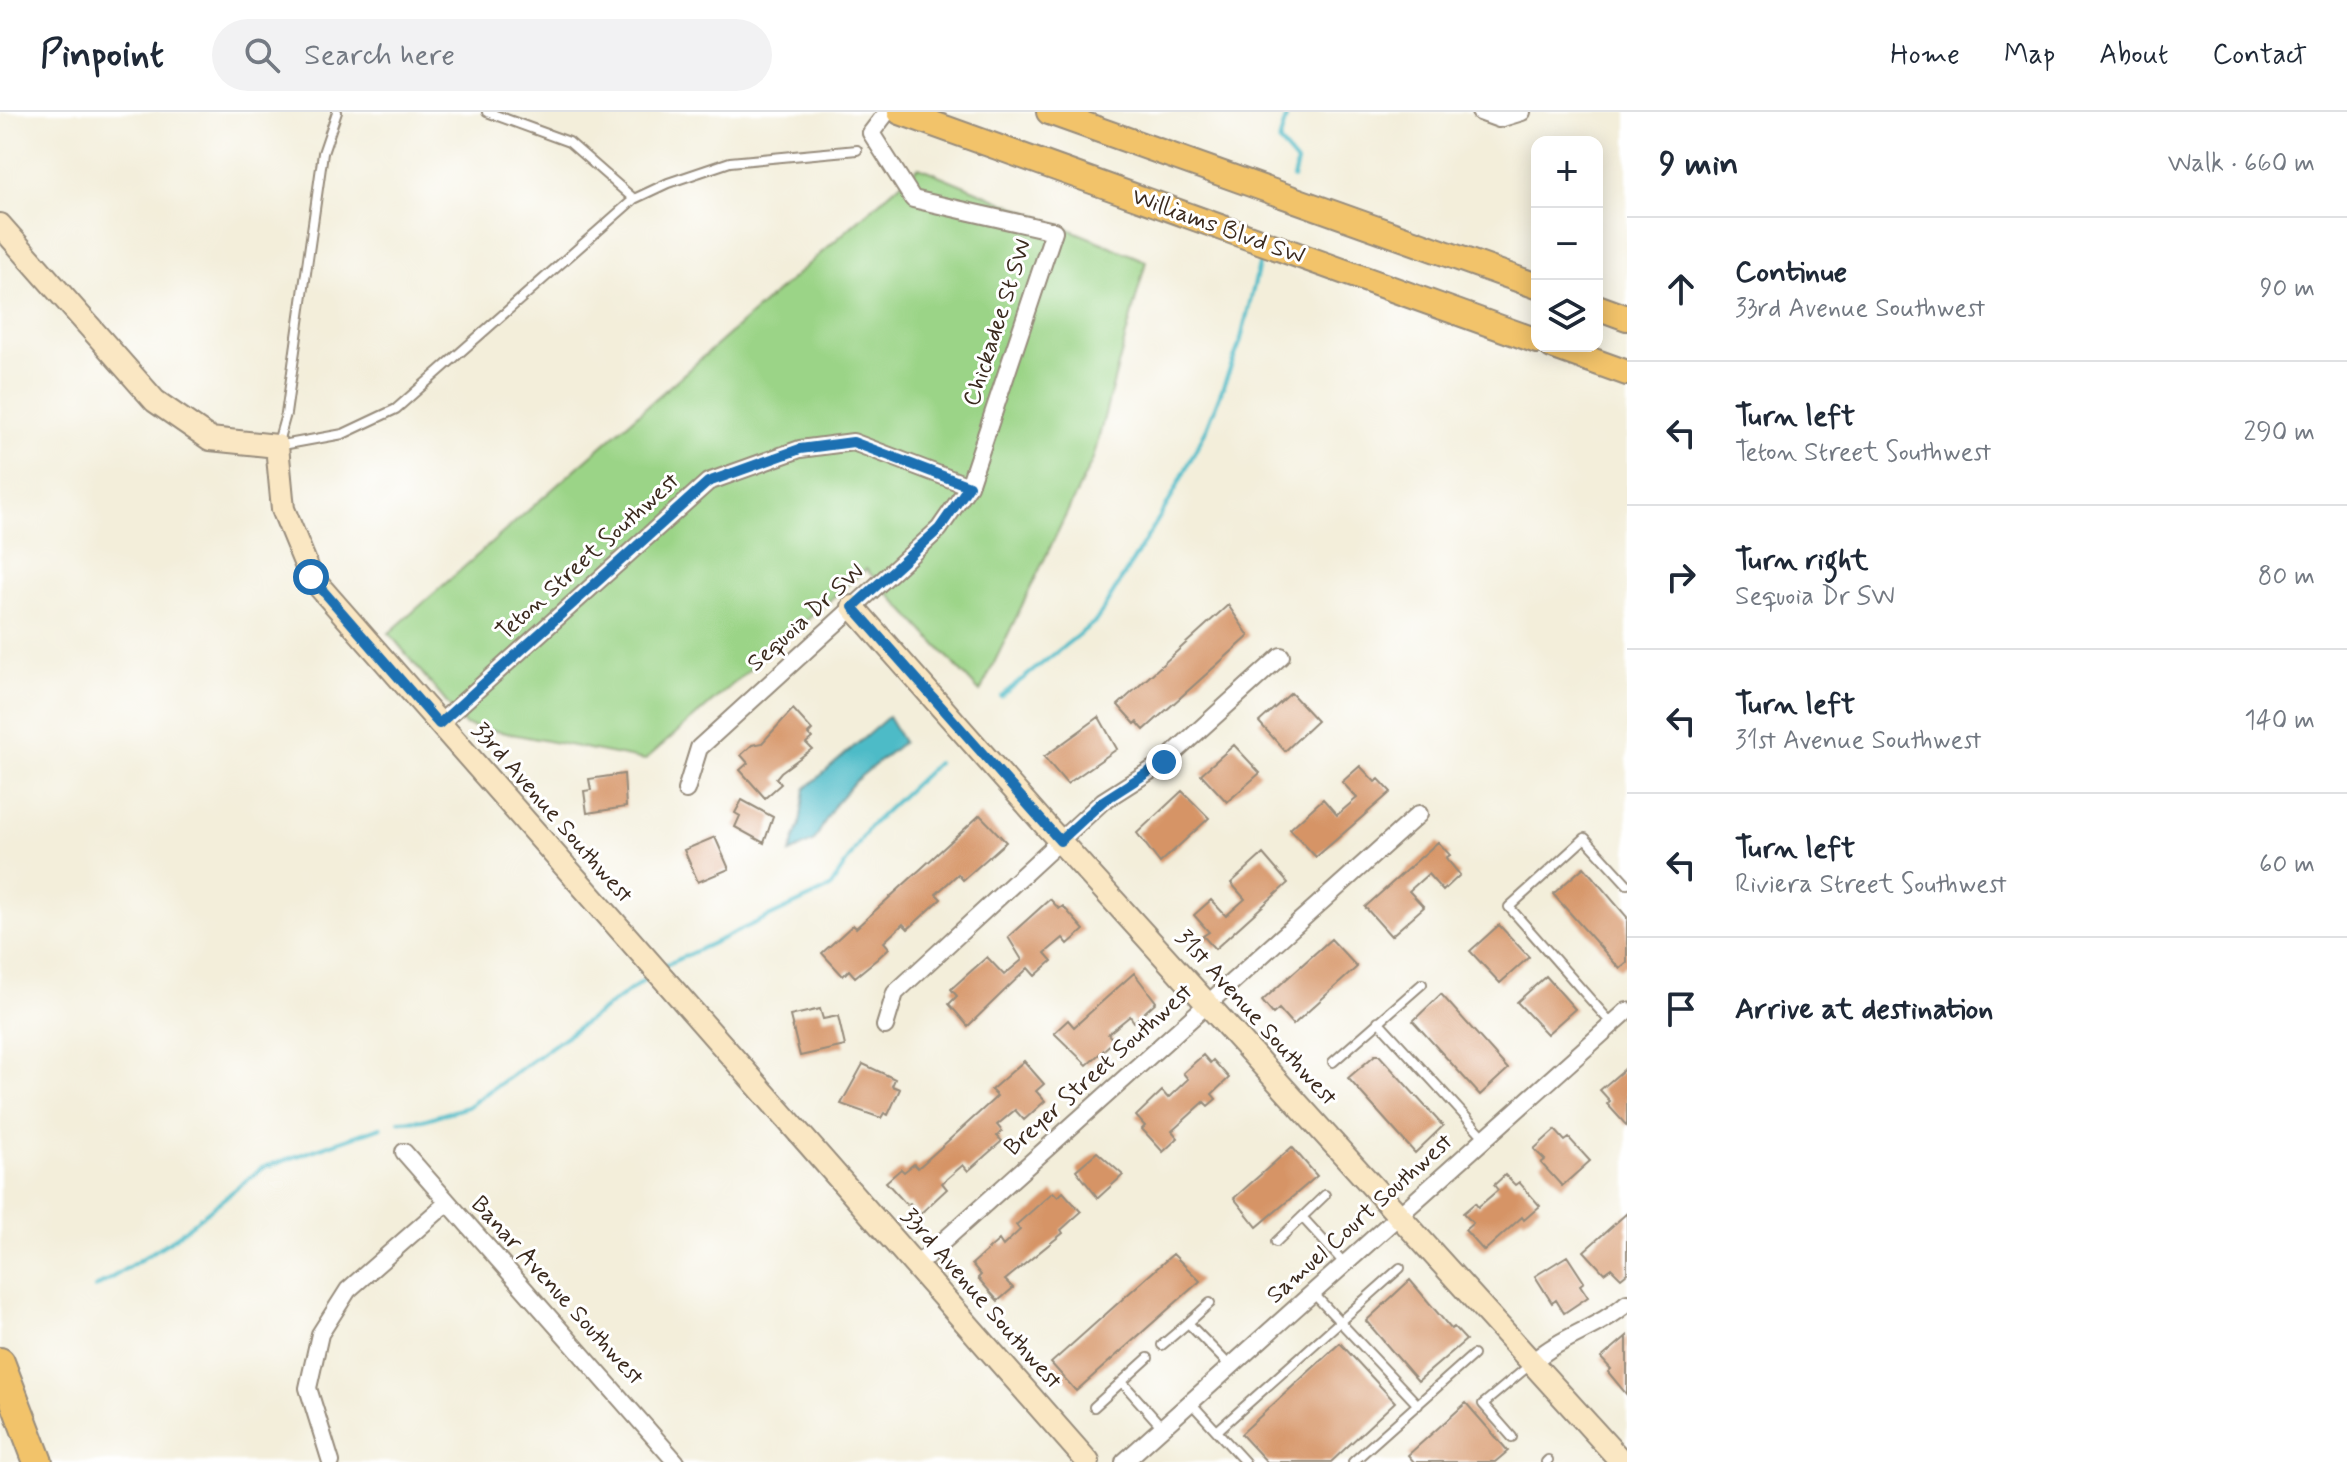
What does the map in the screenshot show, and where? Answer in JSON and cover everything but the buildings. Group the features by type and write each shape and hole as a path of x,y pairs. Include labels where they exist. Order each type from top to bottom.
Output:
{"highway":[{"path":"0,1362 38,1462"}],"main road":[{"name":"Williams Blvd SW","path":"900,112 1531,339"},
{"path":"1049,112 1531,284"},
{"path":"1603,309 1627,318"},
{"path":"1569,352 1627,373"}],"street":[{"name":"Chickadee St SW","path":"887,112 871,133 913,199 1054,231 969,486"},
{"path":"1480,112 1499,119 1522,112"},
{"path":"0,225 155,401 210,439 277,446"},
{"name":"Teton Street Southwest","path":"439,724 708,482 800,449 853,442 969,486"},
{"name":"33rd Avenue Southwest","path":"277,446 283,509 311,577 918,1264 1088,1462"},
{"name":"Sequoia Dr SW","path":"686,790 699,748 939,529 969,486"},
{"name":"31st Avenue Southwest","path":"853,607 1060,841 1534,1361 1622,1462"},
{"path":"885,1026 895,993 1103,801 1164,762 1281,656"},
{"name":"Breyer Street Southwest","path":"918,1264 1419,814"},
{"name":"Samuel Court Southwest","path":"1124,1462 1627,1011"},
{"name":"Banar Avenue Southwest","path":"404,1152 676,1462"},
{"path":"331,1462 308,1388 320,1334 348,1290 447,1203"},
{"path":"1534,1361 1551,1346 1607,1320 1627,1303"}],"lane":[{"path":"337,112 323,153 286,414 277,446 343,434 396,409 634,199 730,162 857,150"},
{"path":"487,112 569,142 634,199"},
{"path":"1612,1024 1509,907 1585,838 1627,884"},
{"path":"1333,1062 1422,984"},
{"path":"1378,1021 1485,1138"},
{"path":"1276,1242 1325,1195"},
{"path":"1302,1217 1345,1264"},
{"path":"1217,1431 1400,1268"},
{"path":"1313,1293 1418,1405"},
{"path":"1162,1345 1210,1303"},
{"path":"1188,1323 1231,1367"},
{"path":"1353,1462 1473,1355"},
{"path":"1094,1407 1148,1358"},
{"path":"1512,1437 1483,1404 1534,1361"},
{"path":"1122,1382 1162,1428"},
{"path":"1191,1403 1245,1462"}],"green space":[{"path":"919,167 1146,261 1093,459 980,692 866,569 645,760 465,725 389,633"}],"water":[{"path":"888,717 903,742 855,781 835,804 814,841 790,853 800,824 805,789"}],"waterway":[{"path":"1286,118 1279,142 1297,163 1293,178"},
{"path":"1001,696 1096,621 1170,500 1207,428 1240,343 1260,261"},
{"path":"666,965 830,888 870,826 937,763"},
{"path":"399,1121 423,1120 467,1107 646,979"},
{"path":"95,1288 172,1240 262,1168 381,1127"}],"route":[{"path":"311,577 439,724 708,482 800,449 853,442 969,486 939,529 853,607 1060,841 1103,801 1164,762"}]}
